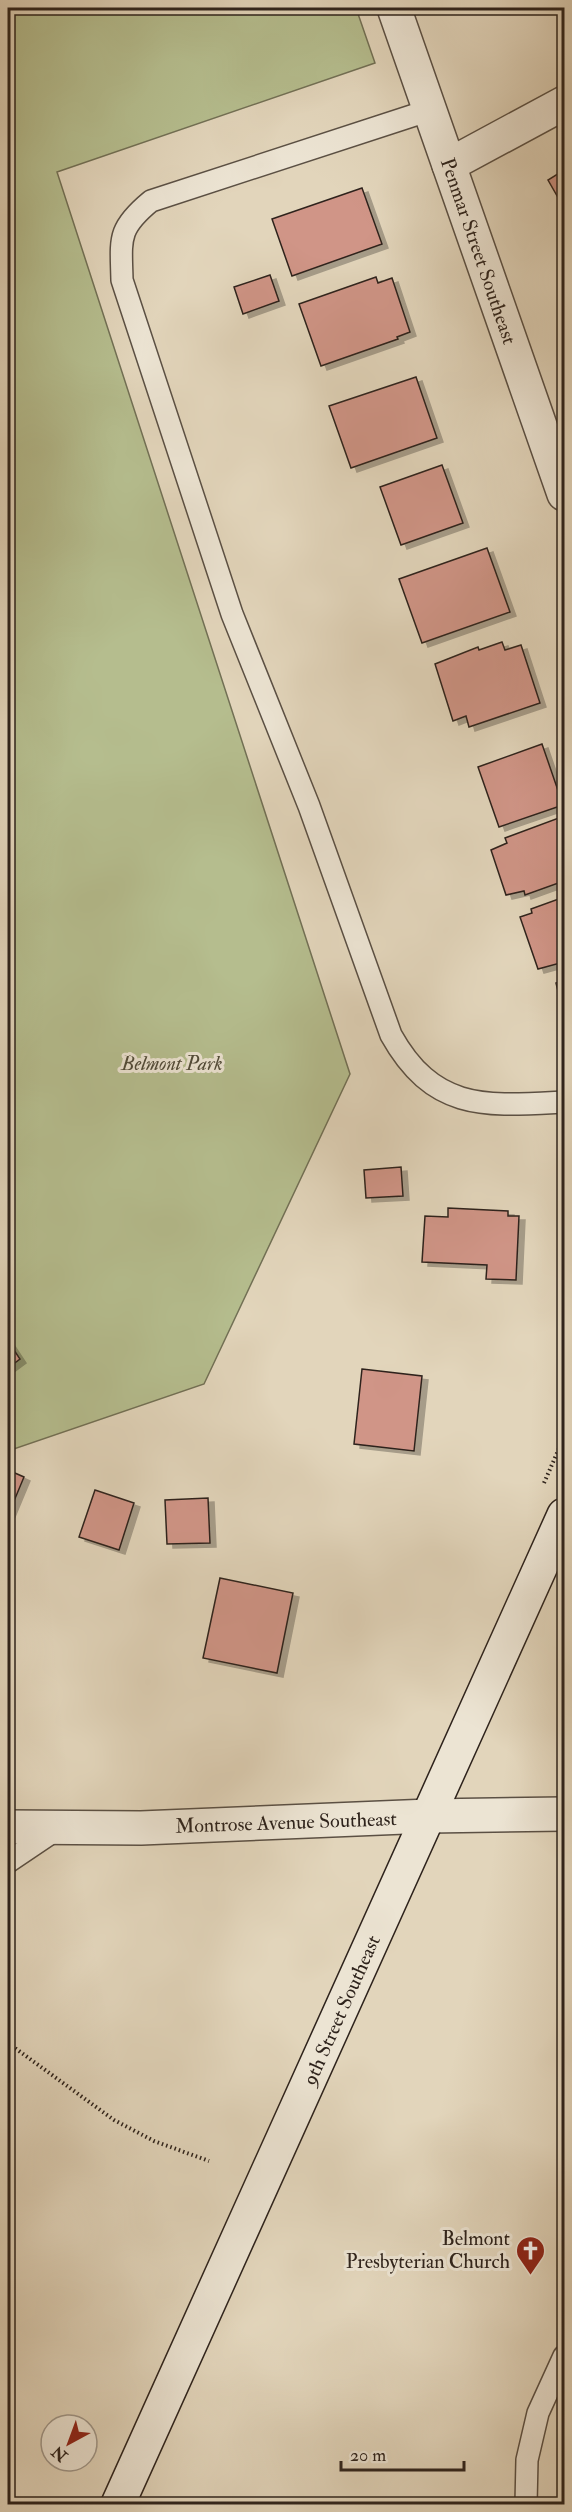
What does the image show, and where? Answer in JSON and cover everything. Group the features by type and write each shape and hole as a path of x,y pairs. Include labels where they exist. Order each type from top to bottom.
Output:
{"street":[{"name":"Penmar Street Southeast","path":"394,8 564,494"},
{"path":"449,165 564,103"},
{"name":"9th Street Southeast","path":"117,2505 564,1515"},
{"name":"Montrose Avenue Southeast","path":"8,1827 141,1828 429,1816 564,1814"}],"lane":[{"path":"430,110 151,201 132,216 121,238 122,280 232,614 309,806 390,1035 406,1062 433,1086 466,1101 495,1105 564,1102"},
{"path":"8,1862 59,1827"},
{"path":"526,2505 527,2460 538,2413 564,2356"}],"path":[{"path":"8,2043 114,2120 154,2141 209,2161"}],"green space":[{"name":"Belmont Park","path":"8,8 356,8 375,63 57,172 350,1074 204,1384 8,1451"}],"building":[{"path":"564,170 564,208 548,180"},
{"path":"362,188 382,244 292,276 272,219"},
{"path":"270,275 279,301 243,314 234,287"},
{"path":"376,277 378,283 392,278 410,332 397,337 398,339 321,366 299,304"},
{"path":"416,377 437,438 351,468 329,406"},
{"path":"442,465 463,523 401,545 380,487"},
{"path":"487,548 510,612 422,643 399,579"},
{"path":"502,642 505,650 521,645 540,703 469,727 466,716 453,721 435,664 478,647 479,650"},
{"path":"542,744 563,805 499,827 478,767"},
{"path":"564,816 564,881 525,895 524,891 506,895 491,850 507,843 505,838"},
{"path":"564,897 564,962 538,969 520,917 532,913 531,909"},
{"path":"564,980 564,1016 556,983"},
{"path":"401,1167 403,1196 366,1198 364,1170"},
{"path":"448,1208 508,1211 508,1216 519,1216 516,1280 486,1279 487,1265 422,1262 425,1216 448,1217"},
{"path":"8,1341 20,1359 8,1368"},
{"path":"362,1369 422,1376 414,1451 354,1444"},
{"path":"8,1470 24,1477 9,1513 8,1512"},
{"path":"95,1490 134,1503 119,1550 79,1537"},
{"path":"208,1498 210,1543 167,1544 165,1500"},
{"path":"220,1578 293,1593 277,1673 203,1658"}],"place":[{"name":"Belmont Presbyterian Church","path":"531,2276"}]}
